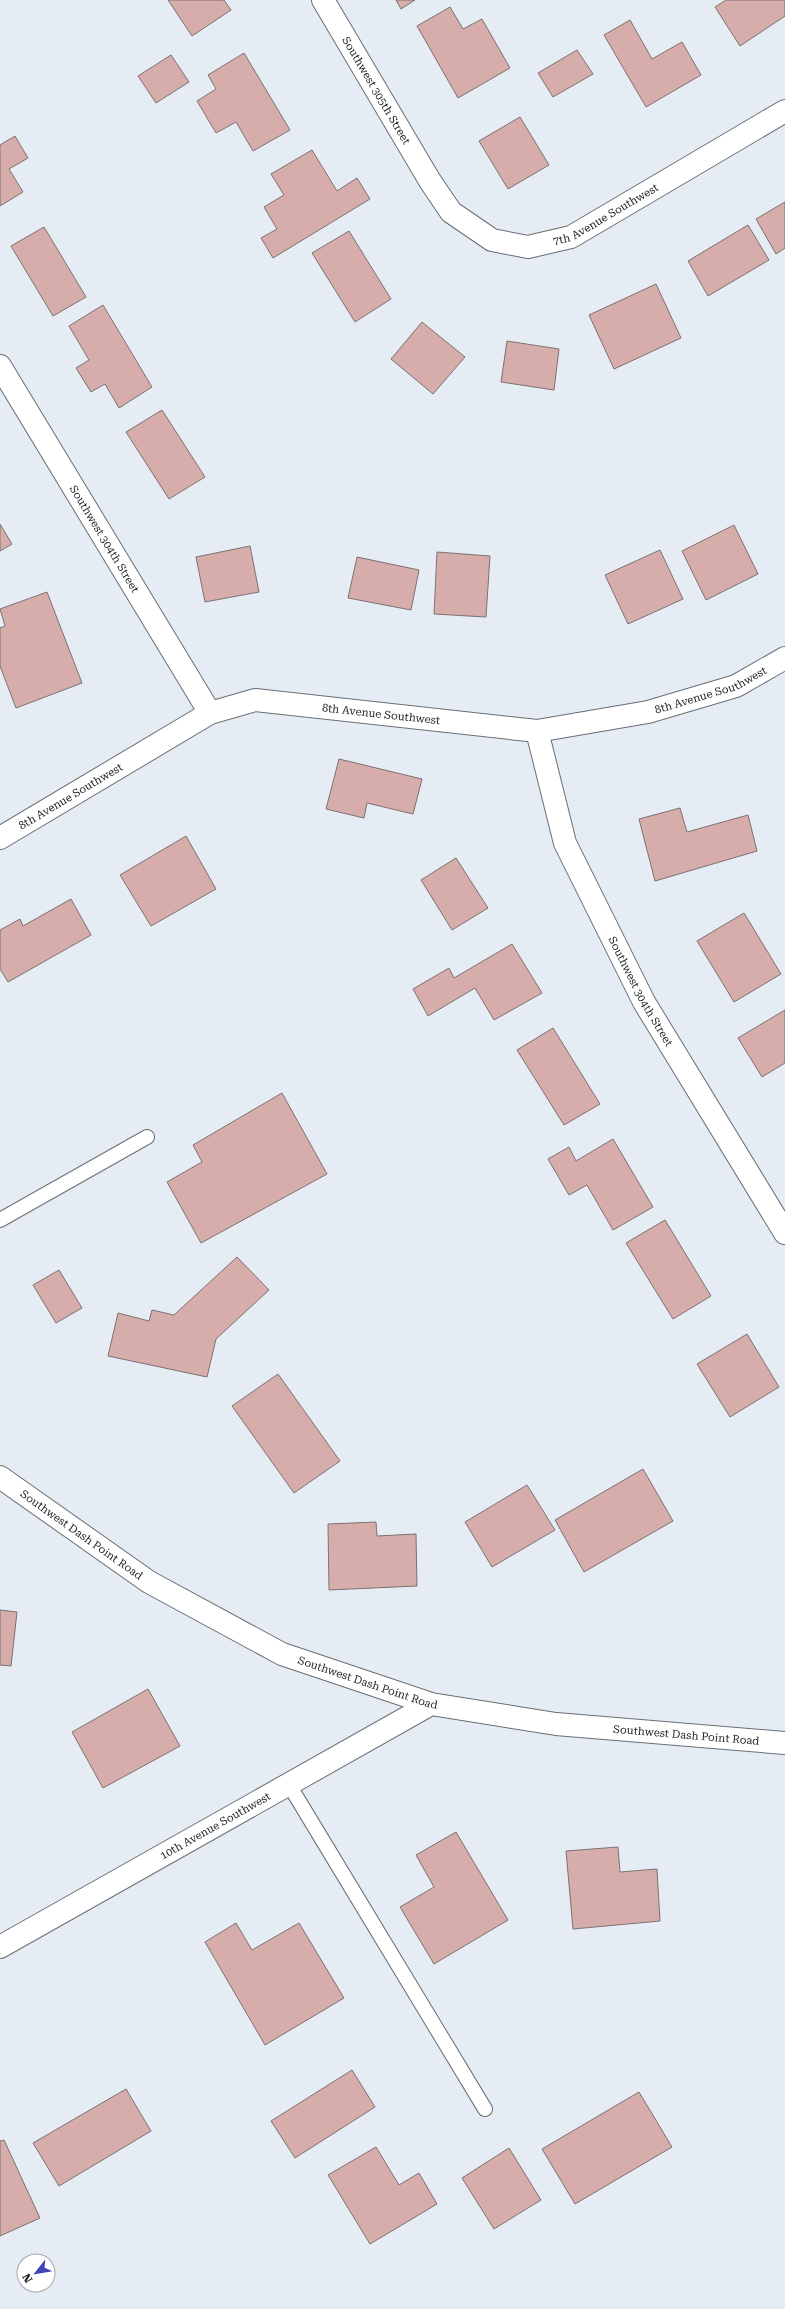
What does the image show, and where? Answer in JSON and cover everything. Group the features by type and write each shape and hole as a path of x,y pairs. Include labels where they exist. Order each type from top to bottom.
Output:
{"street":[{"name":"Southwest 305th Street","path":"323,0 430,181"},
{"name":"7th Avenue Southwest","path":"430,181 451,212 492,240 528,247 571,237 785,111"},
{"name":"Southwest 304th Street","path":"0,366 210,712"},
{"name":"8th Avenue Southwest","path":"0,838 210,712 255,700 537,731 648,712 736,686 785,658"},
{"name":"Southwest 304th Street","path":"537,731 568,850 644,1002 785,1233"},
{"name":"Southwest Dash Point Road","path":"0,1477 149,1582 282,1654 431,1704 556,1724 785,1743"},
{"name":"10th Avenue Southwest","path":"0,1947 288,1783 431,1704"}],"lane":[{"path":"0,1220 147,1137"},
{"path":"288,1783 485,2109"}],"building":[{"path":"168,0 224,0 231,10 192,36"},
{"path":"396,0 415,0 401,9"},
{"path":"726,0 785,0 785,16 740,46 715,7"},
{"path":"450,7 463,29 482,19 510,68 458,98 417,26"},
{"path":"630,20 652,59 682,42 701,75 646,107 604,35"},
{"path":"577,50 593,74 553,97 538,73"},
{"path":"244,53 290,130 253,151 236,122 216,133 197,101 216,89 208,75"},
{"path":"171,55 189,82 156,103 138,76"},
{"path":"520,117 549,165 508,189 479,141"},
{"path":"15,136 28,158 9,169 23,192 0,206 0,145"},
{"path":"312,150 337,191 357,178 370,199 273,258 261,238 277,229 264,207 284,195 271,174"},
{"path":"785,202 785,248 776,254 756,219"},
{"path":"748,225 769,260 708,296 688,261"},
{"path":"44,227 86,297 53,316 11,246"},
{"path":"349,231 391,299 355,322 312,253"},
{"path":"656,284 681,338 614,369 589,315"},
{"path":"103,305 152,387 119,408 105,384 91,392 76,368 89,360 69,326"},
{"path":"422,322 465,357 433,394 391,359"},
{"path":"507,341 559,349 554,390 501,382"},
{"path":"162,410 205,477 169,499 126,432"},
{"path":"0,524 12,544 0,551"},
{"path":"734,525 758,574 706,600 682,551"},
{"path":"250,546 259,592 205,602 196,557"},
{"path":"660,550 683,599 628,624 605,575"},
{"path":"437,552 490,556 486,617 434,614"},
{"path":"357,557 419,570 411,610 348,598"},
{"path":"47,592 82,683 16,708 0,666 0,628 5,626 0,609"},
{"path":"339,759 422,779 413,814 367,803 364,818 326,809"},
{"path":"680,808 687,832 748,815 757,851 655,881 639,819"},
{"path":"186,836 216,889 151,926 120,875"},
{"path":"456,858 488,908 452,930 421,880"},
{"path":"71,899 91,935 8,982 0,969 0,930 20,919 23,926"},
{"path":"744,913 781,974 734,1002 697,941"},
{"path":"512,944 542,993 494,1020 475,988 428,1016 413,989 449,968 454,978"},
{"path":"785,1010 785,1063 762,1077 738,1038"},
{"path":"553,1028 600,1104 564,1125 517,1050"},
{"path":"282,1093 327,1174 201,1243 167,1182 202,1162 193,1145"},
{"path":"613,1139 653,1207 613,1230 587,1185 569,1195 548,1159 569,1147 576,1161"},
{"path":"665,1220 711,1296 673,1319 626,1243"},
{"path":"237,1257 269,1290 216,1339 207,1377 108,1356 118,1313 149,1321 152,1310 174,1315"},
{"path":"59,1270 82,1308 56,1323 33,1285"},
{"path":"747,1334 779,1387 730,1417 697,1364"},
{"path":"278,1374 340,1461 294,1493 232,1406"},
{"path":"643,1469 673,1521 584,1572 555,1520"},
{"path":"527,1485 555,1530 492,1567 465,1522"},
{"path":"376,1522 377,1536 416,1534 417,1586 329,1590 328,1524"},
{"path":"0,1610 17,1612 11,1666 0,1665"},
{"path":"148,1689 180,1746 103,1788 72,1732"},
{"path":"456,1832 508,1920 434,1964 400,1907 434,1887 416,1855"},
{"path":"618,1847 620,1872 657,1869 660,1921 573,1929 566,1851"},
{"path":"236,1923 252,1950 299,1923 344,1998 265,2045 205,1942"},
{"path":"352,2070 375,2107 295,2158 271,2121"},
{"path":"126,2089 151,2131 59,2186 33,2143"},
{"path":"639,2092 672,2147 575,2204 542,2149"},
{"path":"4,2140 40,2218 0,2236 0,2141"},
{"path":"376,2147 399,2185 419,2173 437,2204 370,2244 328,2175"},
{"path":"509,2148 541,2200 494,2229 462,2178"}]}
